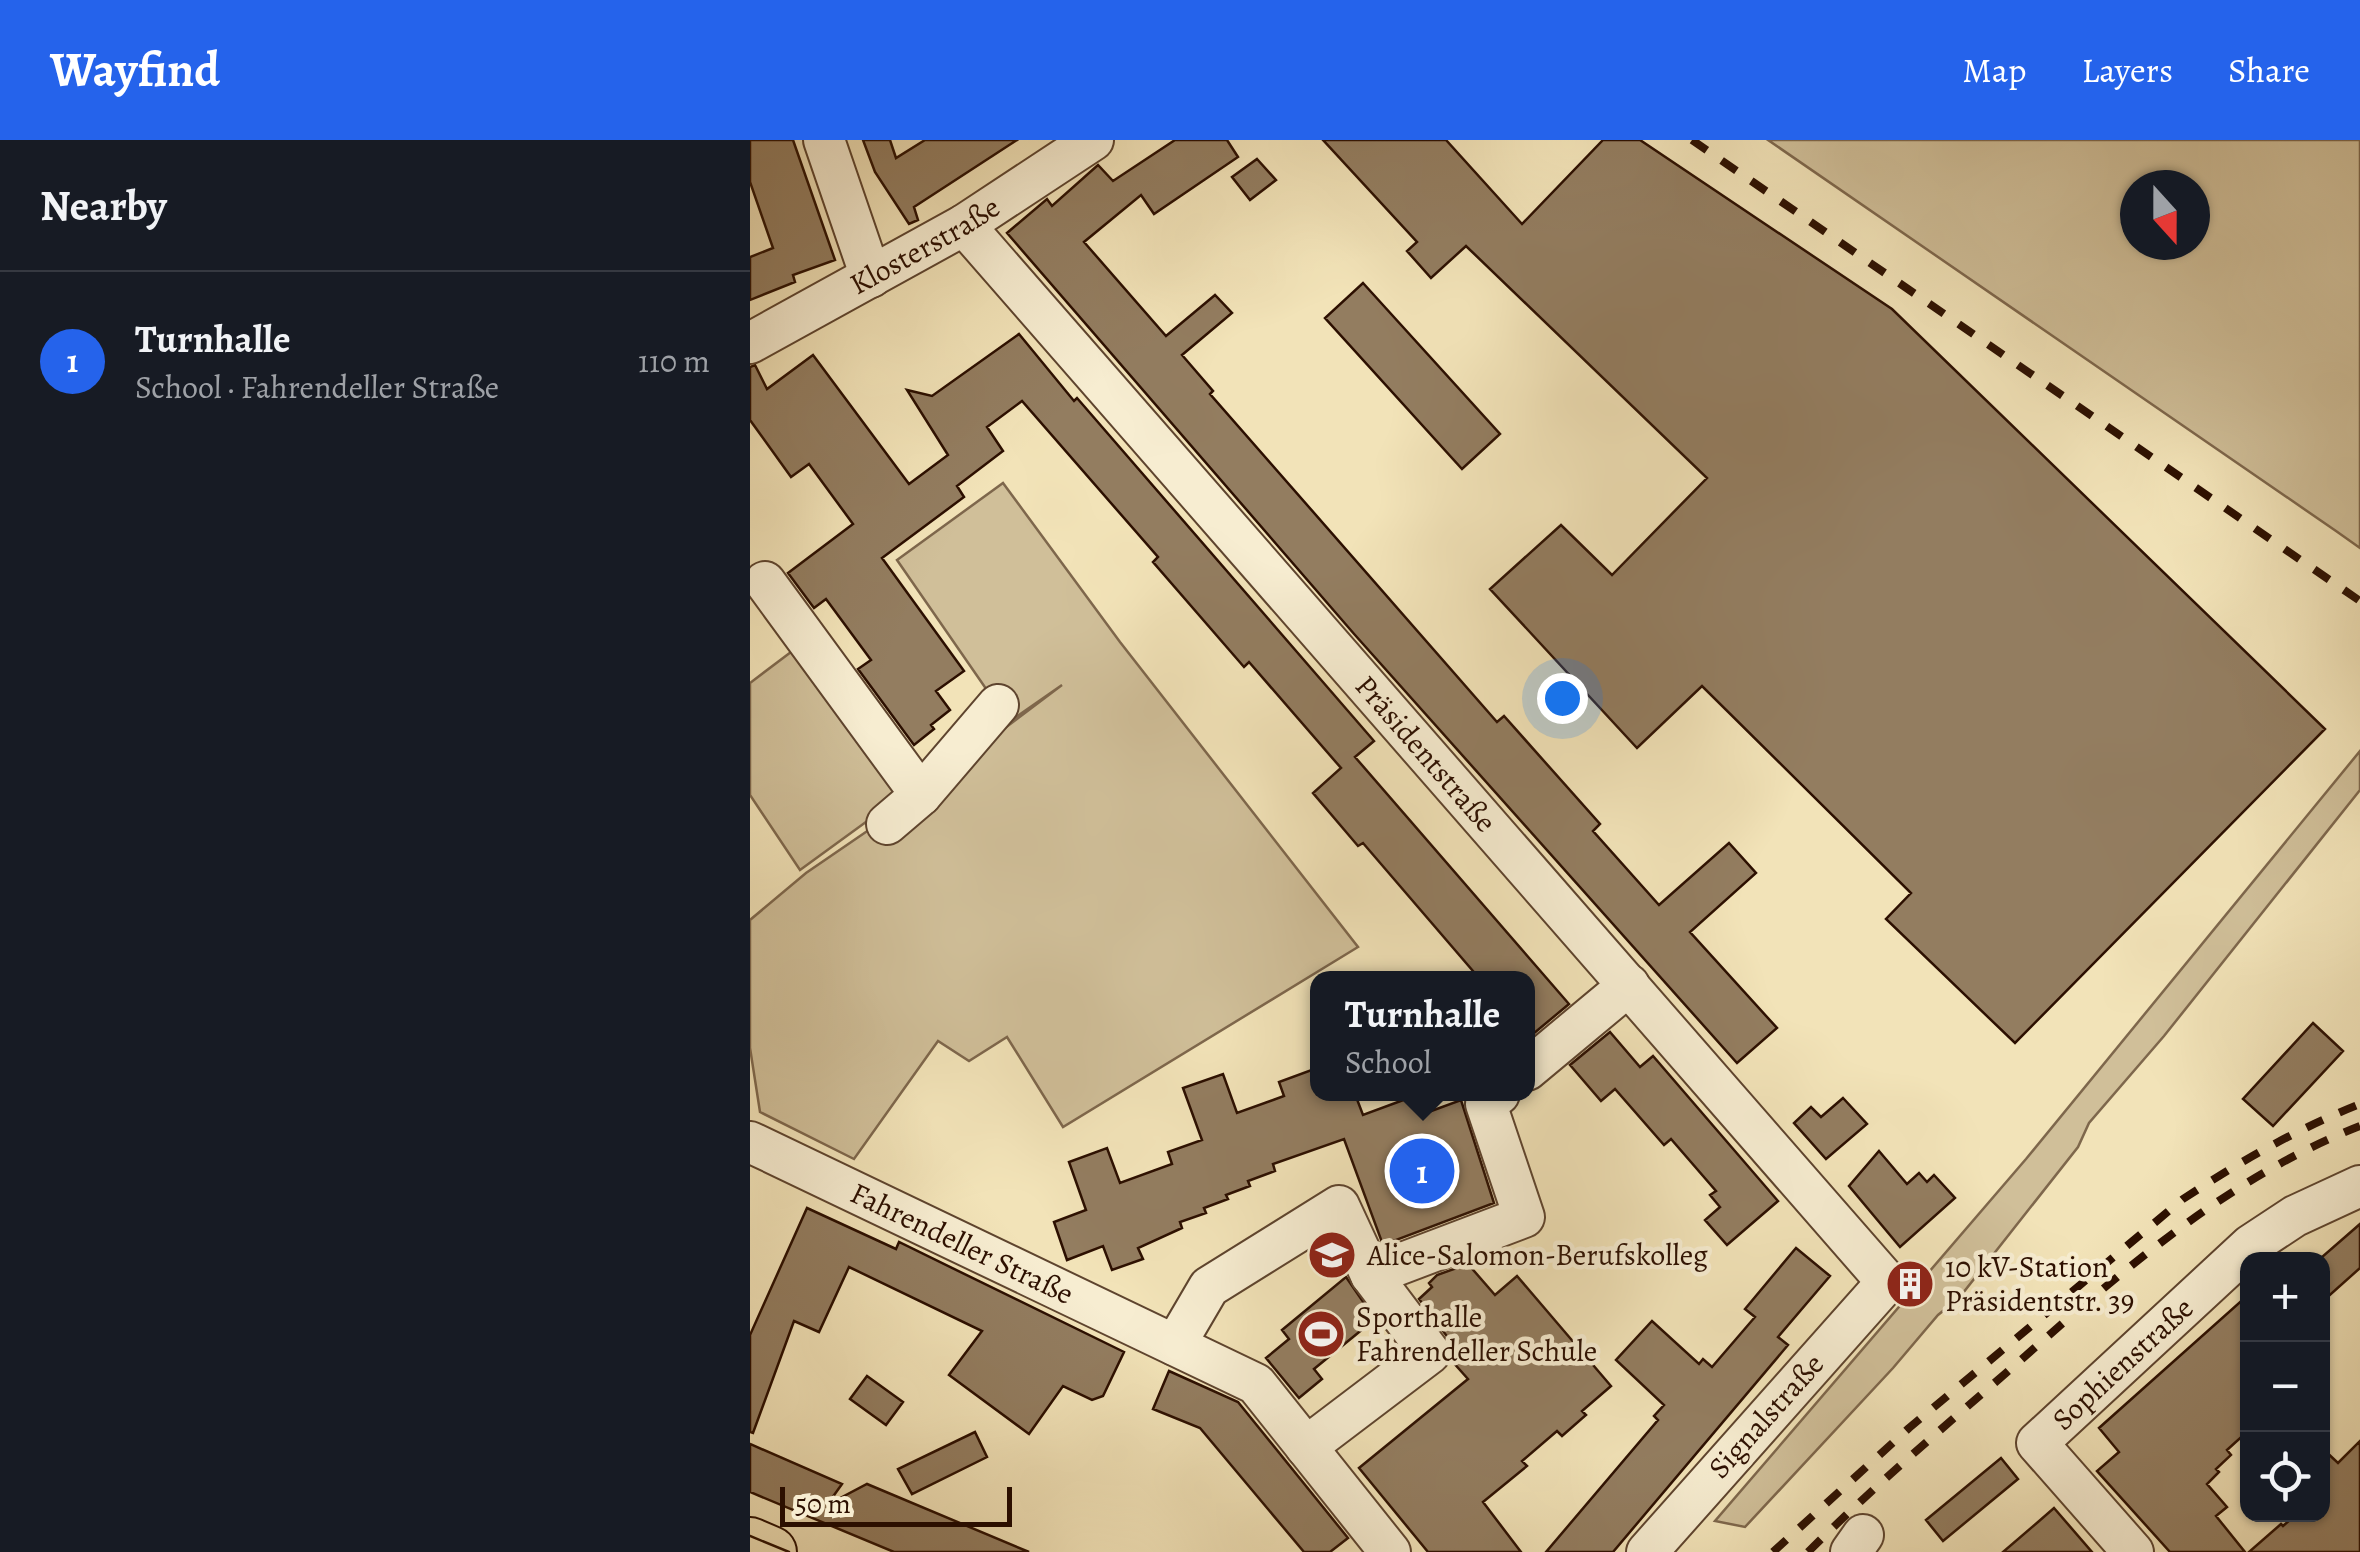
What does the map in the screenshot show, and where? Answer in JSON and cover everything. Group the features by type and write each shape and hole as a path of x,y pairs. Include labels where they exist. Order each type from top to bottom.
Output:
{"main road":[{"path":"750,1544 771,1552"}],"street":[{"path":"824,140 871,277"},
{"name":"Klosterstraße","path":"750,342 964,225 1093,140"},
{"name":"Präsidentstraße","path":"964,225 1886,1282"},
{"path":"765,582 921,795"},
{"path":"887,824 921,795 998,705"},
{"path":"1535,1063 1629,985"},
{"path":"1371,1275 1524,1218 1486,1104 1490,1101"},
{"name":"Fahrendeller Straße","path":"750,1142 1256,1384 1390,1552"},
{"name":"Sophienstraße","path":"2133,1552 2037,1443 2251,1246 2295,1216 2360,1186"},
{"path":"1175,1346 1209,1287 1340,1206 1371,1275 1430,1353 1306,1447"},
{"name":"Signalstraße","path":"1647,1552 1886,1282"}],"shaded area":[{"path":"1768,140 2360,140 2360,548"},
{"path":"1003,483 1120,642 1358,947 1319,971 1310,971 1310,976 1063,1127 1007,1037 969,1061 938,1041 854,1159 760,1112 750,1048 750,920 806,873 1062,685 1009,722 897,560"},
{"path":"791,652 903,795 800,870 750,795 750,683"},
{"path":"2360,751 2360,790 2164,1036 2089,1123 2078,1147 1959,1298 1938,1315 1745,1527 1715,1521 2026,1159"}],"building":[{"path":"750,140 793,140 835,260 793,275 795,282 750,300 750,257 773,248 750,182"},
{"path":"863,140 890,140 896,158 925,140 1017,140 914,207 918,220 909,224 875,172"},
{"path":"1175,140 1227,140 1238,157 1154,214 1141,195 1084,242 1166,336 1215,295 1232,313 1182,355 1213,391 1210,394 1497,722 1504,716 1600,824 1593,831 1659,905 1729,843 1756,873 1690,932 1777,1028 1737,1063 1355,635 1007,233 1047,199 1052,206 1098,165 1113,181"},
{"path":"1323,140 1446,140 1522,224 1603,140 1640,140 1892,309 2325,729 2015,1043 1886,919 1911,893 1702,686 1637,748 1490,589 1561,525 1612,575 1707,478 1466,246 1431,278 1407,251 1417,242"},
{"path":"1257,159 1276,180 1250,200 1232,177"},
{"path":"1363,283 1500,434 1462,469 1325,318"},
{"path":"1019,334 1374,741 1355,757 1569,1004 1535,1032 1535,971 1473,971 1363,843 1358,846 1313,793 1341,768 1249,662 1244,667 1153,562 1158,557 1022,401 987,427 1003,451 957,486 964,497 882,558 964,671 936,691 950,710 914,745 858,669 871,660 826,599 814,608 788,573 853,524 809,464 791,477 750,420 750,367 755,365 767,389 813,355 909,484 948,455 907,390 932,396"},
{"path":"2313,1023 2343,1051 2273,1126 2243,1099"},
{"path":"1610,1032 1640,1067 1653,1056 1778,1201 1727,1245 1705,1220 1720,1207 1710,1195 1716,1191 1671,1139 1664,1145 1615,1089 1601,1101 1570,1065"},
{"path":"1310,1071 1310,1101 1358,1101 1363,1115 1401,1101 1419,1101 1423,1114 1461,1101 1494,1203 1383,1245 1344,1139 1273,1164 1275,1171 1248,1181 1250,1186 1204,1208 1206,1213 1180,1222 1182,1228 1138,1248 1143,1259 1112,1270 1103,1246 1067,1260 1054,1222 1086,1210 1069,1162 1107,1148 1120,1183 1172,1164 1168,1152 1202,1140 1183,1088 1223,1074 1237,1113 1284,1096 1279,1082"},
{"path":"1843,1098 1867,1124 1826,1159 1794,1123 1811,1107 1821,1117"},
{"path":"1879,1151 1907,1184 1919,1173 1927,1182 1934,1175 1955,1198 1900,1247 1849,1186"},
{"path":"807,1208 896,1249 899,1242 1124,1352 1103,1396 1092,1400 1063,1386 1029,1434 949,1375 982,1331 849,1267 819,1332 794,1321 753,1433 750,1432 750,1335"},
{"path":"2360,1224 2360,1268 2330,1295 2330,1252"},
{"path":"1796,1248 1830,1276 1778,1337 1788,1345 1613,1552 1546,1552 1658,1420 1654,1416 1664,1405 1616,1360 1652,1321 1699,1364 1703,1359 1712,1367 1755,1317 1745,1309"},
{"path":"1468,1264 1495,1295 1517,1276 1611,1386 1582,1411 1586,1415 1562,1436 1557,1431 1522,1461 1527,1466 1483,1502 1521,1552 1428,1552 1359,1468 1468,1379 1452,1361 1449,1339 1419,1299 1432,1287 1429,1283 1437,1275"},
{"name":"Sporthalle Fahrendeller Schule","path":"1346,1277 1375,1319 1314,1369 1322,1379 1299,1398 1266,1358 1289,1339 1282,1330"},
{"path":"2240,1302 2240,1438 2227,1450 2231,1455 2207,1484 2227,1507 2216,1516 2245,1552 2170,1552 2097,1471 2119,1452 2099,1428"},
{"path":"1169,1371 1238,1402 1348,1538 1330,1552 1304,1552 1200,1428 1153,1409"},
{"path":"867,1376 903,1402 886,1425 850,1399"},
{"path":"975,1432 987,1457 912,1494 898,1469"},
{"path":"2360,1441 2360,1552 2249,1552 2281,1524 2330,1522 2330,1456 2338,1463"},
{"path":"750,1444 842,1484 827,1505 867,1484 1029,1552 894,1552 750,1492"},
{"path":"2001,1458 2018,1479 1943,1541 1926,1520"},
{"path":"2054,1508 2092,1552 2003,1552 2038,1522"}],"tram line":[{"path":"750,1536 789,1552"}],"railway":[{"path":"1692,140 2360,601"},
{"path":"1773,1552 1909,1428 2183,1199 2269,1147 2360,1104"},
{"path":"1808,1552 1930,1439 2172,1234 2262,1174 2360,1126"}],"place":[{"name":"Turnhalle","path":"1422,1171"},
{"name":"Alice-Salomon-Berufskolleg","path":"1332,1255"},
{"name":"10 kV-Station Präsidentstr. 39","path":"1910,1284"},
{"name":"Sporthalle Fahrendeller Schule","path":"1321,1334"}]}
